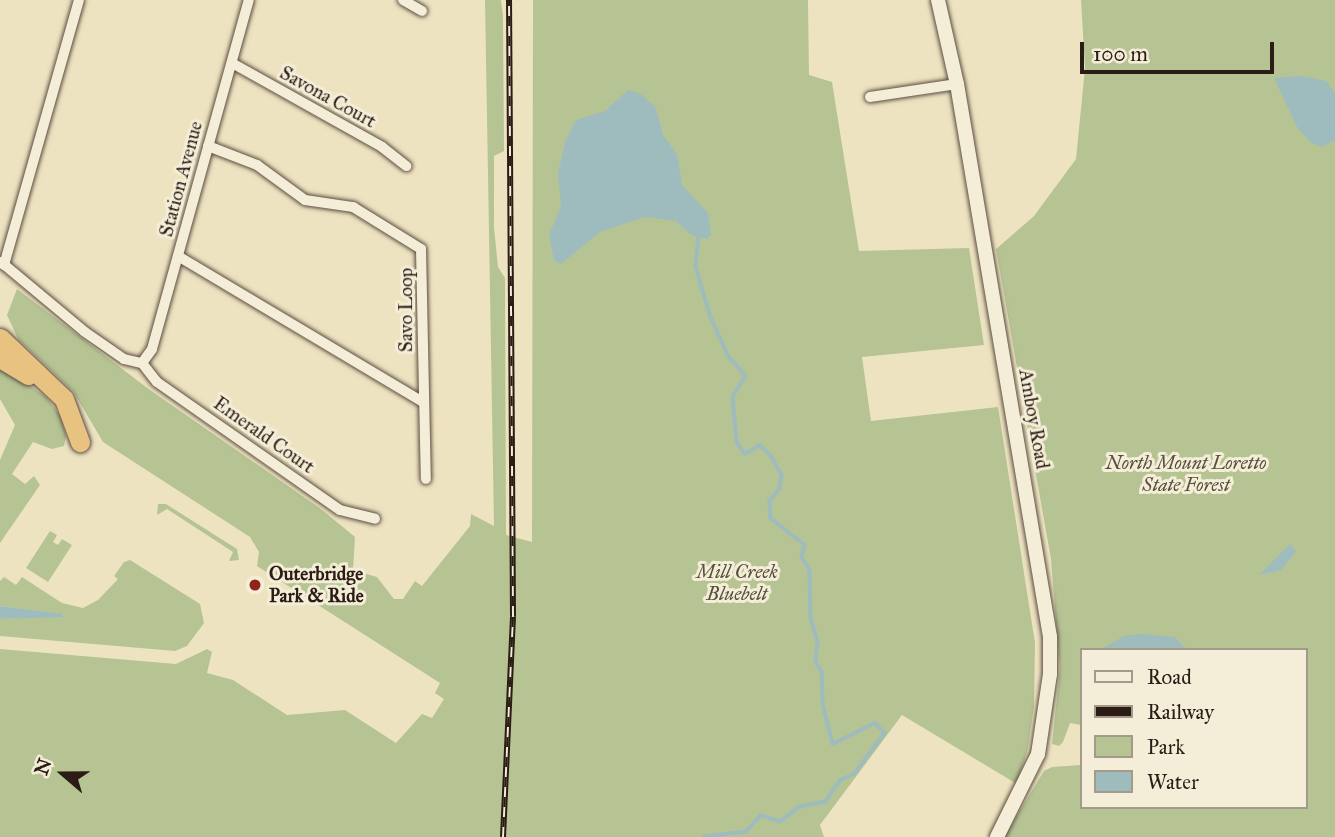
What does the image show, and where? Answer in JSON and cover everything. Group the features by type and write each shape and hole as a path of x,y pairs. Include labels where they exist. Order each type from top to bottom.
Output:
{"highway":[{"path":"0,338 58,391 77,433 40,384 0,358"}],"main road":[{"name":"Amboy Road","path":"938,0 957,84 1050,637 1050,674 1038,754 997,837"}],"street":[{"path":"79,0 2,263 94,338 129,362 142,363"},
{"name":"Station Avenue","path":"142,363 152,349 249,0"},
{"path":"403,0 422,11"},
{"name":"Savona Court","path":"232,63 382,147 406,166"},
{"path":"870,97 957,84"},
{"name":"Savo Loop","path":"208,146 257,165 306,200 353,207 421,249 426,479"},
{"name":"Savo Loop","path":"178,256 423,402"},
{"name":"Emerald Court","path":"142,363 157,382 340,510 375,519"}],"green space":[{"name":"Mill Creek Bluebelt","path":"485,0 501,0 503,16 504,151 494,156 494,227 498,267 505,278 506,535 532,542 533,0 808,0 809,75 832,82 859,251 969,248 984,345 862,357 871,421 998,407 1035,643 1034,706 1028,748 1017,784 902,715 820,825 824,837 0,837 0,649 176,664 207,649 212,652 207,673 233,680 287,715 345,710 396,743 422,714 432,718 444,699 435,693 440,683 257,566 259,552 250,537 103,442 73,391 18,339 7,315 17,289 150,390 321,509 355,537 353,570 377,577 394,599 403,599 415,581 422,586 470,526 471,514 494,526"},
{"name":"North Mount Loretto State Forest","path":"1081,0 1335,0 1335,837 1004,837 1044,771 1052,767 1080,765 1080,809 1307,809 1307,648 1080,648 1080,725 1070,723 1063,742 1059,746 1052,744 1060,669 1051,559 996,249 1034,216 1076,159 1085,68"},
{"path":"0,364 47,398 61,417 66,436 64,446 52,449 33,442 12,474 25,484 34,476 40,485 0,543 0,460 15,425 0,399"},
{"path":"158,504 166,504 237,549 239,560 229,561 233,552 167,509 157,515"},
{"path":"50,531 57,535 53,542 58,545 62,539 72,545 48,582 26,568"},
{"path":"130,560 200,604 204,623 187,646 175,651 0,636 0,619 64,615 0,606 0,581 4,577 16,585 22,577 62,603 83,608 98,600 118,579 114,576 124,562"}],"water":[{"path":"1301,76 1327,81 1335,94 1335,140 1322,147 1310,142 1297,127 1274,78"},
{"path":"628,90 641,94 656,108 663,135 677,154 682,185 708,213 711,235 707,239 691,235 676,221 645,217 600,232 561,264 554,260 549,235 561,206 558,174 565,142 576,120 605,111"},
{"path":"1290,544 1296,551 1281,570 1259,575"},
{"path":"0,606 62,614 63,617 0,619"},
{"path":"1141,634 1175,637 1185,648 1103,648 1124,636"}],"waterway":[{"path":"699,237 696,267 710,315 729,357 746,376 733,397 737,442 745,454 760,445 772,457 782,475 780,489 770,501 771,518 805,545 802,557 810,570 811,618 818,642 816,662 822,672 823,704 833,744 875,723 885,733 855,774 840,781 826,802 800,807 780,822 761,816 746,832 704,837"}],"railway":[{"path":"503,837 513,616 509,0"}],"place":[{"name":"Outerbridge Park & Ride","path":"255,585"}]}
